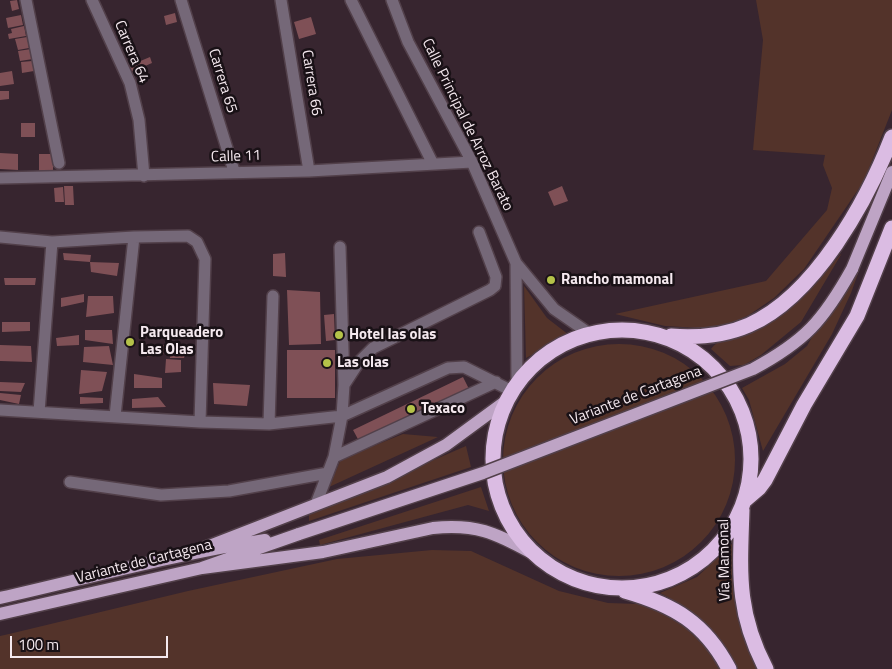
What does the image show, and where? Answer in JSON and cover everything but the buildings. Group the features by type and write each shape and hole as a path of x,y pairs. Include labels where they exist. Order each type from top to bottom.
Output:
{"highway":[{"path":"729,669 710,638 694,623 665,604 569,576 532,553 515,531 502,507 494,481 493,454 497,427 511,392 531,367 549,353 569,342 590,334 633,331 661,336 694,338 734,331 765,316 787,299 812,274 851,220 877,176 892,137"},
{"path":"743,503 765,480 804,405 857,316 892,228"},
{"path":"612,587 644,586 668,578 704,559 726,535 743,503 751,475 751,449 747,424 737,400 724,379 706,361 684,346 661,336"},
{"name":"Vía Mamonal","path":"743,503 740,583 742,603 747,628 766,669"}],"main road":[{"name":"Variante de Cartagena","path":"0,614 202,568 483,474 752,370 788,350 813,328 834,300 852,269 892,172"},
{"path":"199,550 351,492 396,472 446,445 511,392"},
{"path":"202,568 323,552 432,528 450,526 470,527 500,535 532,553"},
{"name":"Variante de Cartagena","path":"0,598 108,574 199,550 297,535"}],"street":[{"path":"26,0 59,163"},
{"name":"Carrera 64","path":"92,0 130,83 139,120 144,176"},
{"name":"Carrera 65","path":"182,0 234,171"},
{"name":"Carrera 66","path":"281,0 309,171"},
{"path":"351,0 433,164"},
{"name":"Calle Principal de Arroz Barato","path":"392,0 408,42 472,162 516,263 554,309 590,334"},
{"name":"Calle 11","path":"0,178 144,176 234,171 309,171 472,162"},
{"path":"344,385 359,362 373,348 495,286 496,277 479,232"},
{"path":"0,237 52,242 188,236 197,242 205,259 200,422"},
{"path":"115,416 134,237"},
{"path":"39,412 52,242"},
{"path":"316,504 334,457 342,416 344,385 340,247"},
{"name":"Calle Principal de Arroz Barato","path":"511,392 516,263"},
{"path":"268,424 273,296"},
{"path":"0,410 200,422 268,424 342,416 448,368 464,367 496,382 511,392"},
{"path":"334,457 496,382"},
{"path":"70,482 161,495 229,491 328,473"}],"shaded area":[{"path":"756,0 892,0 892,110 864,181 804,269 774,298 749,315 727,325 699,328 665,326 615,314 766,281 827,210 832,188 823,165 825,155 753,150 763,40"},
{"path":"877,221 851,293 832,334 763,451 749,400 742,388 785,364 807,346"},
{"path":"842,253 801,322 761,355 744,365 730,366 711,349 722,340 759,329 781,314 803,295"},
{"path":"524,286 547,318 569,335 526,358"},
{"path":"608,344 630,344 653,349 674,358 693,370 709,386 721,405 730,426 735,449 733,483 721,515 709,534 693,550 674,562 653,571 630,576 608,576 585,571 564,562 545,550 529,534 517,515 508,494 503,471 503,449 508,426 517,405 529,386 545,370 564,358 585,349"},
{"path":"403,434 438,437 329,487 341,459"},
{"path":"466,446 471,467 309,521 309,514"},
{"path":"481,487 489,511 468,505 320,545 319,540"},
{"path":"734,542 733,577 736,607 744,637 758,669 734,669 711,634 695,616 660,593 697,577"},
{"path":"432,550 471,551 559,591 608,603 639,604 659,611 686,628 711,653 719,669 0,669 0,636 188,591 337,559"}],"place":[{"name":"Rancho mamonal","path":"551,280"},
{"name":"Hotel las olas","path":"339,335"},
{"name":"Parqueadero Las Olas","path":"130,342"},
{"name":"Las olas","path":"327,363"},
{"name":"Texaco","path":"411,409"}]}
